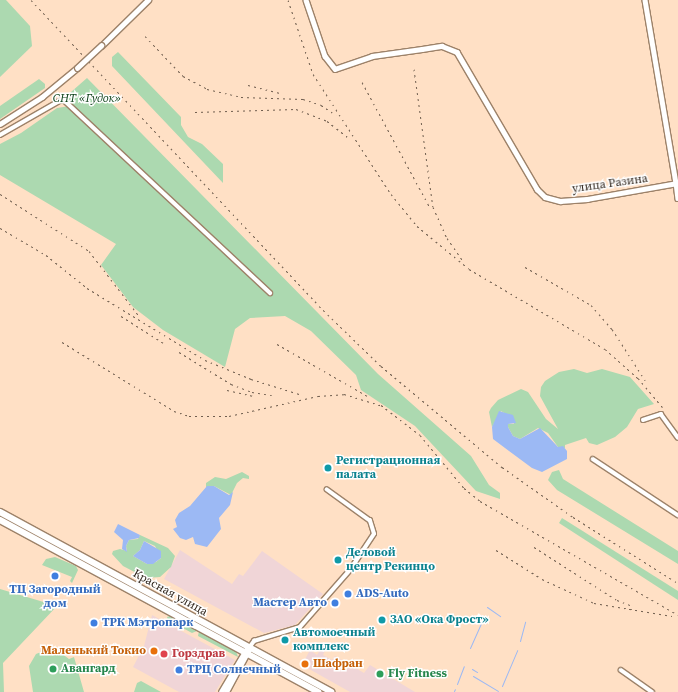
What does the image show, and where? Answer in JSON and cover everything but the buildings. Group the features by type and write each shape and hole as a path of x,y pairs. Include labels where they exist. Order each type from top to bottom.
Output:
{"highway":[{"name":"Красная улица","path":"0,512 247,651 331,692"},
{"name":"Красная улица","path":"0,520 236,647 247,651 261,661 318,692"}],"street":[{"path":"0,124 42,97 77,68 148,0"},
{"name":"улица Разина","path":"306,0 325,56 335,69 372,56 422,48 442,46 458,52 537,189 545,197 560,201 595,198 677,183"},
{"path":"645,0 677,183 678,199"},
{"path":"0,135 63,99 270,293"},
{"path":"643,420 661,414 678,437"},
{"path":"594,459 678,514"},
{"path":"226,692 242,660 254,641 300,627 350,570 374,534 370,521 327,490"},
{"path":"236,647 242,660"},
{"path":"242,660 254,659 261,661"},
{"path":"221,692 242,660"},
{"path":"621,670 652,692"}],"shaded area":[{"path":"180,550 232,584 239,574 243,576 262,551 323,594 295,625 264,633 164,579"},
{"path":"152,615 235,660 215,692 179,692 133,667 144,646"},
{"path":"322,647 326,648 323,655 332,660 335,656 364,673 370,665 415,692 350,692 302,665 310,650 317,655"}],"green space":[{"path":"0,0 6,0 30,26 32,46 0,77"},
{"path":"118,52 181,117 181,125 188,137 202,144 223,164 223,183 112,66 112,57"},
{"name":"СНТ «Гудок»","path":"87,78 378,374 471,456 489,485 500,493 500,499 476,491 415,426 361,390 356,375 311,331 285,316 250,318 235,329 225,367 163,330 133,307 101,265 116,244 0,175 0,144 21,133 57,108 70,106 63,99"},
{"path":"39,79 45,84 45,88 0,119 0,106"},
{"path":"574,369 587,373 602,369 630,377 654,404 638,409 627,427 615,437 597,445 589,443 586,438 565,445 565,448 558,447 548,433 538,428 520,439 513,436 508,427 508,424 514,424 512,418 501,411 492,427 489,412 491,408 498,400 521,389 528,392 546,419 558,429 540,396 541,387 545,381 559,372"},
{"path":"559,470 563,479 678,551 678,564 557,490 548,480 552,472"},
{"path":"242,472 249,476 249,479 243,478 237,483 231,495 214,486 206,487 206,483 215,477 226,479"},
{"path":"562,518 678,591 678,600 559,523"},
{"path":"140,535 168,548 175,556 171,567 160,577 146,578 123,566 112,554 113,551 120,549 127,551 126,546 129,540 138,539","holes":["144,541 155,546 161,558 156,562 147,564 133,556 140,550"]},
{"path":"55,557 76,566 78,570 72,583 70,581 72,577 42,565 46,559"},
{"path":"0,589 57,606 3,663 4,692 0,692"},
{"path":"170,616 197,631 192,633 168,620 167,617"},
{"path":"199,631 236,651 238,657 198,636"},
{"name":"Авангард","path":"46,650 57,650 69,659 74,657 84,692 33,692 29,666 36,654"},
{"path":"141,681 161,692 134,692 137,683"}],"water":[{"path":"499,411 513,415 516,423 508,424 508,427 513,436 520,439 540,428 558,447 563,446 567,451 567,459 542,472 532,468 493,439 492,427"},
{"path":"207,486 214,486 229,495 233,492 230,505 219,518 221,529 207,547 195,544 193,537 186,540 180,538 173,529 177,527 175,520 179,513 190,506"},
{"path":"118,524 140,535 139,538 129,540 126,546 127,552 122,549 123,540 114,532"},
{"path":"144,541 161,551 161,558 153,564 147,564 133,556 140,550"}],"waterway":[{"path":"487,607 500,616"},
{"path":"470,648 484,617"},
{"path":"520,641 525,622"},
{"path":"502,686 517,650"},
{"path":"457,684 464,666"},
{"path":"472,669 477,672"},
{"path":"473,676 498,691"}],"railway":[{"path":"31,0 319,306 381,366 502,467 573,517 678,583"},
{"path":"288,0 313,74 391,194 417,226 469,269 605,349 641,381"},
{"path":"145,36 183,76 207,89 241,97 303,99 321,105 336,115"},
{"path":"414,69 433,207 447,238 463,261"},
{"path":"362,82 429,206"},
{"path":"248,85 281,93"},
{"path":"195,112 296,109 327,121 349,138"},
{"path":"0,194 89,251 139,316"},
{"path":"0,228 46,255 87,288 205,360 251,379 302,395"},
{"path":"525,267 591,305 612,329 645,380"},
{"path":"121,316 165,344"},
{"path":"62,342 174,411 189,416 229,416 318,396 344,394 381,405 420,435 464,488 480,501 678,615"},
{"path":"277,344 369,397"},
{"path":"179,352 231,384 252,392 272,395"},
{"path":"638,378 662,407"},
{"path":"227,390 252,396"},
{"path":"534,547 617,600 633,606"},
{"path":"496,550 542,579 594,603 672,616"}],"place":[{"name":"Регистрационная палата","path":"328,468"},
{"name":"Деловой центр Рекинцо","path":"338,560"},
{"name":"ТЦ Загородный дом","path":"55,576"},
{"name":"ADS-Auto","path":"348,594"},
{"name":"Мастер Авто","path":"335,603"},
{"name":"ЗАО «Ока Фрост»","path":"382,620"},
{"name":"ТРК Мэтропарк","path":"94,623"},
{"name":"Автомоечный комплекс","path":"285,640"},
{"name":"Маленький Токио","path":"154,651"},
{"name":"Горздрав","path":"164,654"},
{"name":"Шафран","path":"305,664"},
{"name":"Авангард","path":"53,669"},
{"name":"ТРЦ Солнечный","path":"179,670"},
{"name":"Fly Fitness","path":"380,674"}]}
